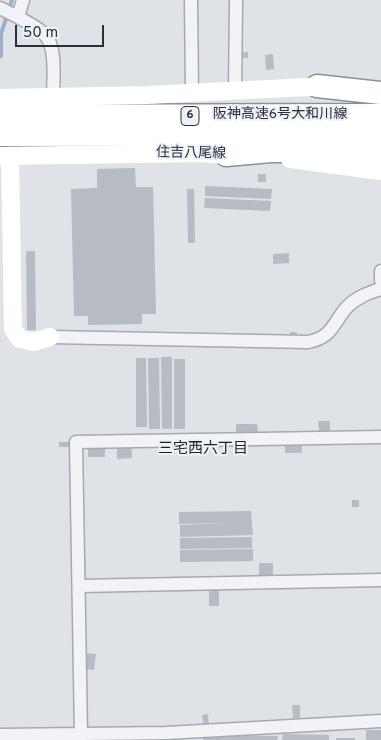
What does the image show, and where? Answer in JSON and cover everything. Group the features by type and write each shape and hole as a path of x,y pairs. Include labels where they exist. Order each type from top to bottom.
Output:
{"highway":[{"path":"317,86 381,93"},
{"name":"阪神高速6号大和川線","path":"0,116 381,115"},
{"name":"阪神高速6号大和川線","path":"0,135 381,134"},
{"path":"226,155 271,151 342,151 381,156"}],"main road":[{"path":"0,98 234,92 317,86 381,86"},
{"name":"住吉八尾線","path":"5,156 202,153 290,160 381,171"},
{"path":"5,156 13,329 20,339 33,342 50,337"}],"street":[{"path":"23,0 8,12 47,36 52,47 54,97"},
{"path":"192,0 192,93"},
{"path":"234,92 236,0"},
{"path":"381,270 381,281"},
{"path":"50,337 308,342 327,335 348,306 361,296 381,289"},
{"path":"81,734 76,442 381,437"},
{"path":"79,586 381,580"},
{"path":"0,735 166,733 381,722"}],"building":[{"path":"248,52 248,58 240,58 239,53"},
{"path":"273,54 274,69 266,70 265,55"},
{"path":"135,168 136,187 153,187 156,314 142,314 142,324 88,325 88,316 74,316 71,189 97,188 97,169"},
{"path":"258,174 266,174 266,182 258,182"},
{"path":"205,186 272,189 271,199 205,196"},
{"path":"187,189 194,189 195,243 188,243"},
{"path":"205,198 271,201 270,211 204,208"},
{"path":"26,251 35,251 36,330 27,330"},
{"path":"289,253 289,263 273,264 273,254"},
{"path":"290,332 297,332 297,336 290,336"},
{"path":"161,357 172,357 172,429 162,429"},
{"path":"136,358 146,358 147,427 136,427"},
{"path":"148,358 159,358 160,429 149,429"},
{"path":"174,359 185,359 185,429 174,429"},
{"path":"318,421 330,421 330,431 319,431"},
{"path":"236,424 257,424 258,434 236,434"},
{"path":"285,441 302,441 302,453 285,453"},
{"path":"59,442 70,442 70,447 59,447"},
{"path":"88,443 105,443 105,457 88,457"},
{"path":"117,443 131,443 132,458 117,459"},
{"path":"352,500 359,500 359,507 352,507"},
{"path":"251,511 253,535 180,537 180,525 230,523 179,524 179,512"},
{"path":"252,537 252,548 180,549 180,538"},
{"path":"253,549 253,561 180,562 180,550"},
{"path":"259,563 273,563 273,575 259,575"},
{"path":"209,584 219,584 219,606 209,606"},
{"path":"85,653 96,654 94,670 84,669"},
{"path":"292,705 300,705 300,718 293,718"},
{"path":"208,714 209,726 204,726 202,715"},
{"path":"366,730 381,730 381,740 366,740"},
{"path":"283,734 329,735 329,740 282,740"},
{"path":"203,735 278,736 277,740 203,740"},
{"path":"336,738 355,738 355,740 336,740"}],"waterway":[{"path":"1,56 1,34 12,0"}],"district":[{"name":"三宅西六丁目","path":"203,450"}]}
